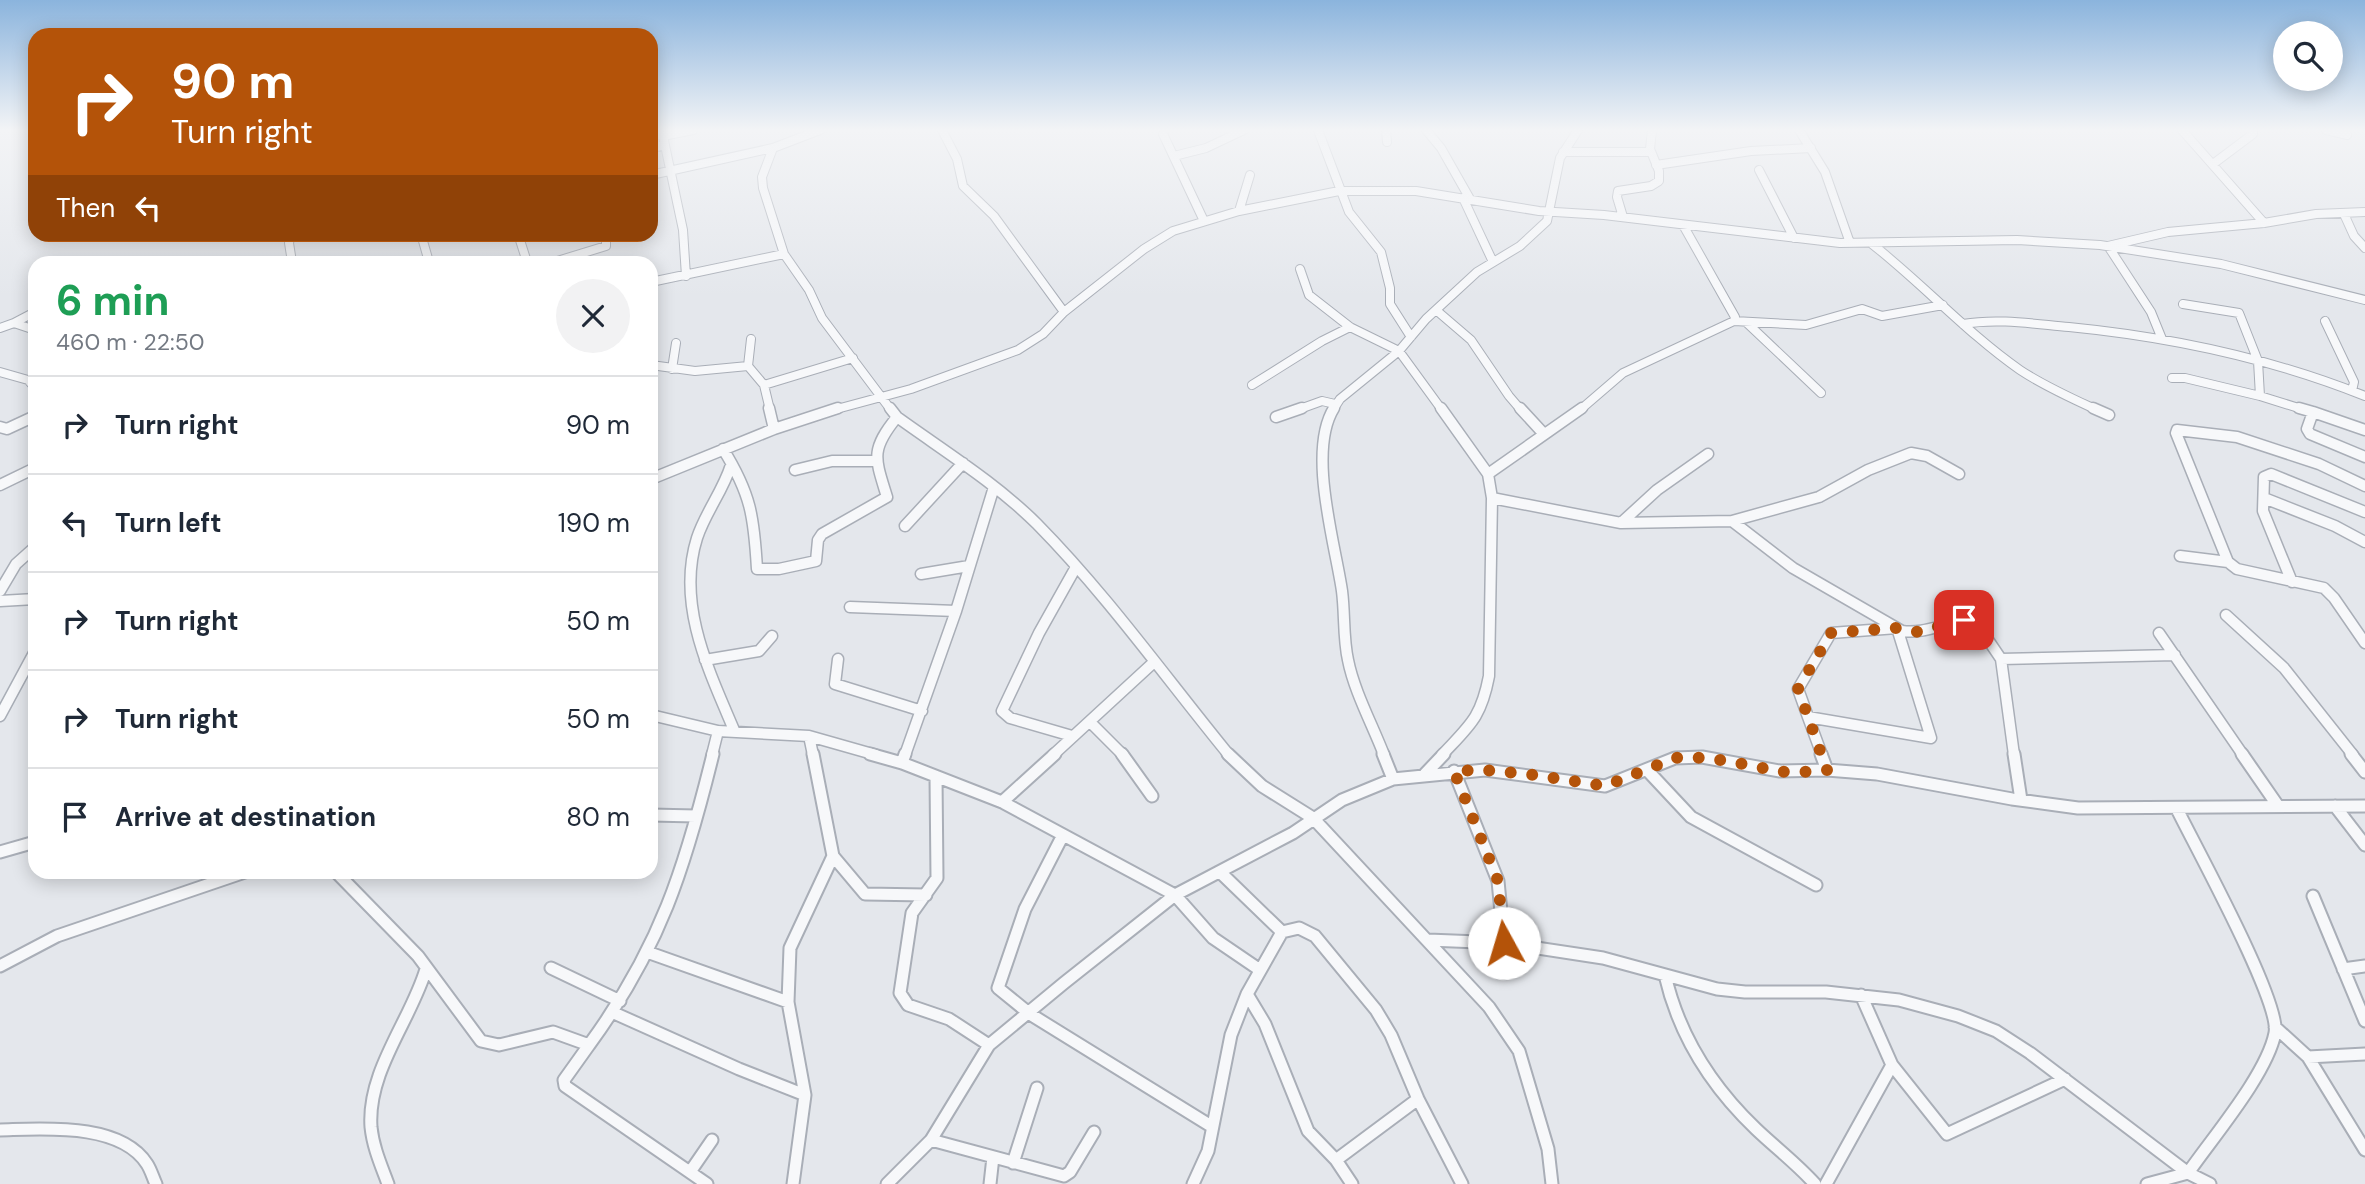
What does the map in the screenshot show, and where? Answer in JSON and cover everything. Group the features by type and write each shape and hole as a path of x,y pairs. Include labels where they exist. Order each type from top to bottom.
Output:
{"street":[{"path":"674,185 683,230 686,276"},
{"path":"762,185 784,254 809,290 822,318 897,417 963,463 1035,523 1076,566 1237,765 1262,786 1313,818 1489,1007 1519,1051 1542,1127 1552,1184"},
{"path":"963,185 994,216 1064,313"},
{"path":"1188,185 1204,221"},
{"path":"1240,211 1247,185"},
{"path":"1337,185 1349,212 1381,252 1390,288 1390,304 1410,337"},
{"path":"1459,185 1493,262"},
{"path":"1393,779 1349,660 1342,592 1327,513 1323,463 1328,418 1335,404 1399,351 1436,310 1547,221 1555,185"},
{"path":"1623,217 1617,197 1618,191 1648,185"},
{"path":"1767,185 1794,238"},
{"path":"1830,185 1838,215 1850,243"},
{"path":"2231,185 2264,223"},
{"path":"658,476 824,411 941,379 1018,350 1043,334 1064,313 1157,239 1240,211 1339,191 1416,191 1548,212 1623,217 1850,243 2017,240 2108,246 2267,274 2365,300"},
{"path":"2108,246 2168,232 2264,223 2282,218 2365,212"},
{"path":"2344,214 2354,236 2365,248"},
{"path":"1684,225 1735,317 1734,321"},
{"path":"574,256 606,246 606,242"},
{"path":"1872,244 1915,277 1988,346 2028,375 2109,415"},
{"path":"2108,246 2151,312 2162,339"},
{"path":"658,281 784,254"},
{"path":"1300,269 1309,295 1350,327 1399,351 1475,452 1488,474 1492,498 1492,626 1489,676 1483,703 1475,719 1426,774"},
{"path":"2183,304 2239,313 2252,339 2258,361 2260,396"},
{"path":"1488,474 1586,405 1623,373 1734,321 1806,325 1863,309 1882,316 1943,305"},
{"path":"1436,310 1471,340 1509,396 1544,433"},
{"path":"0,328 28,316"},
{"path":"2325,321 2354,382 2352,391"},
{"path":"1746,322 1821,393"},
{"path":"1964,324 2012,322 2096,329 2162,339 2258,361 2365,397"},
{"path":"13,323 28,328"},
{"path":"1252,385 1322,341 1350,327"},
{"path":"751,339 748,366 764,385 775,429"},
{"path":"672,369 676,343"},
{"path":"764,385 853,358"},
{"path":"658,366 695,372 748,366"},
{"path":"0,372 28,380"},
{"path":"2172,378 2185,377 2260,396 2365,430"},
{"path":"1276,417 1322,401 1335,404"},
{"path":"2313,412 2307,429 2310,434 2365,457"},
{"path":"723,449 742,480 754,517 754,563 757,569 816,561 818,540 822,534 887,497 876,461 880,438 897,417"},
{"path":"0,427 7,429 28,419"},
{"path":"2365,486 2319,464 2237,437 2177,430 2176,433 2228,562 2237,569 2329,590 2350,625 2365,643"},
{"path":"1492,498 1621,523 1732,521 1819,497 1868,470 1911,453 1927,456 1959,474"},
{"path":"1621,523 1657,490 1708,454"},
{"path":"794,470 832,461 876,461"},
{"path":"905,526 963,463"},
{"path":"731,465 721,494 698,536 690,561 691,597 705,660 734,730"},
{"path":"0,485 28,471"},
{"path":"2292,582 2263,511 2264,477 2271,474 2365,512"},
{"path":"902,763 957,611 994,487"},
{"path":"2264,498 2336,526 2365,542"},
{"path":"1732,521 1793,568 1897,628 1931,738 1808,717"},
{"path":"0,591 16,564 28,553"},
{"path":"2180,556 2228,562"},
{"path":"921,574 969,566"},
{"path":"1072,736 1010,718 1002,711 1039,633 1076,566"},
{"path":"0,601 28,599"},
{"path":"850,607 957,611"},
{"path":"2226,615 2274,658 2365,772"},
{"path":"1827,770 1798,689 1831,633 1897,628 1916,632 1970,619 1980,626 2001,659 2021,800"},
{"path":"2159,633 2278,806"},
{"path":"705,660 759,651 772,636"},
{"path":"2001,659 2175,655"},
{"path":"838,659 835,684 922,711"},
{"path":"1002,802 1072,736 1091,723 1153,663"},
{"path":"0,716 28,664"},
{"path":"658,717 718,731 809,736 902,763 1002,802 1175,895 1189,916 1222,948 1260,971"},
{"path":"1091,723 1124,756 1152,796"},
{"path":"707,1184 565,1086 564,1080 617,1007 647,953 675,891 718,731"},
{"path":"809,736 833,856 865,894 926,895"},
{"path":"887,1184 931,1140 989,1045 1175,895 1293,833 1342,800 1393,779 1485,770 1605,786 1675,758 1702,757 1780,771 1827,770 1877,774 2078,808 2365,806"},
{"path":"1647,770 1691,817 1815,885"},
{"path":"1454,771 1498,881 1504,943"},
{"path":"936,777 937,878 912,914 900,993 902,1000 908,1005 949,1019 989,1045"},
{"path":"2335,806 2365,845"},
{"path":"2177,809 2261,980 2275,1027 2308,1057 2365,1150"},
{"path":"658,815 696,816"},
{"path":"1063,835 1025,909 998,988 1030,1014 1211,1126"},
{"path":"0,852 28,844"},
{"path":"793,1184 805,1095 788,1002 790,948 833,856"},
{"path":"1221,873 1282,932"},
{"path":"0,966 57,936 224,879"},
{"path":"343,879 418,956 481,1041 490,1045 553,1032 589,1045"},
{"path":"2313,896 2365,1021"},
{"path":"1193,1184 1208,1151 1231,1035 1247,994 1282,932 1296,927 1307,929 1376,1010 1391,1035 1418,1099 1462,1184"},
{"path":"1428,940 1504,943 1603,958 1717,989 1826,992 1899,1000 1958,1016 1996,1031 2064,1079 2188,1174 2210,1184"},
{"path":"647,953 788,1002"},
{"path":"2343,969 2365,966"},
{"path":"551,968 617,1007 739,1069 805,1095"},
{"path":"388,1184 375,1147 371,1122 375,1093 383,1067 422,987 426,969"},
{"path":"1665,975 1676,1019 1712,1080 1756,1130 1815,1184"},
{"path":"1247,994 1265,1024 1308,1131 1336,1160 1352,1184"},
{"path":"1861,996 1892,1065 1947,1134 2064,1079"},
{"path":"2150,1184 2188,1174 2267,1055 2275,1027"},
{"path":"2308,1057 2365,1054"},
{"path":"1826,1184 1892,1065"},
{"path":"1013,1163 1037,1087"},
{"path":"1336,1160 1418,1099"},
{"path":"0,1130 67,1129 112,1138 138,1150 152,1169 156,1184"},
{"path":"931,1140 1064,1176 1070,1172 1094,1132"},
{"path":"690,1172 712,1140"},
{"path":"990,1184 993,1157"}],"route":[{"path":"1504,943 1498,881 1454,771 1485,770 1605,786 1616,784 1675,758 1685,757 1702,757 1789,772 1827,770 1798,689 1831,633 1897,628 1916,632 1964,620"}]}
